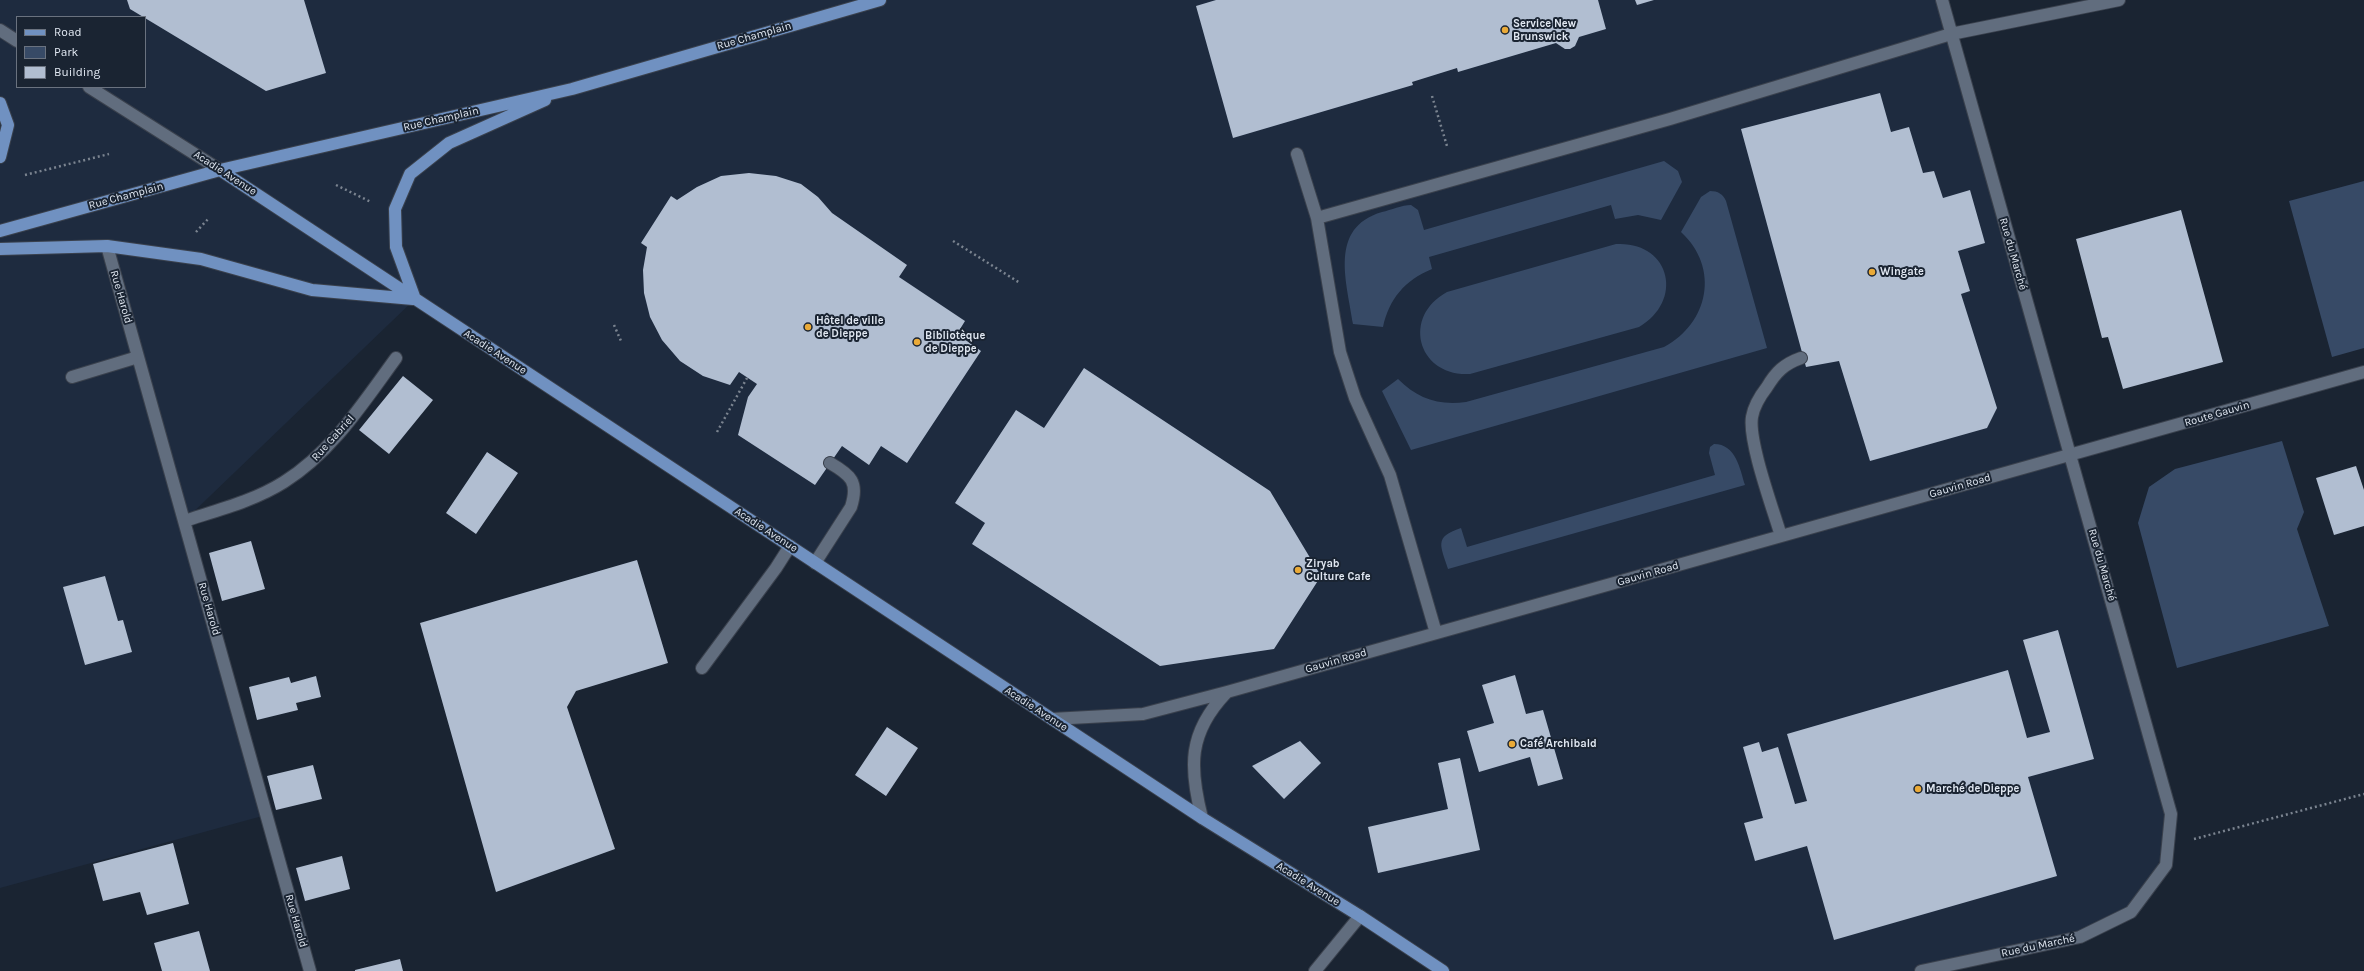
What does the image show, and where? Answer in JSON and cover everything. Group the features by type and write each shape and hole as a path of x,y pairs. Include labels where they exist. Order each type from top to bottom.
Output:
{"main road":[{"name":"Rue Champlain","path":"0,231 220,170 572,89 880,0"},
{"path":"0,249 107,246 201,259 312,290 416,299 396,247 395,209 410,174 449,143 572,89"},
{"path":"0,103 8,125 0,157"},
{"name":"Acadie Avenue","path":"220,170 1202,818 1360,916 1443,971"}],"street":[{"name":"Rue du Marché","path":"1921,971 2080,937 2131,912 2166,865 2171,814 2102,564 2069,455 1942,0"},
{"path":"1317,218 1677,117 1951,34 2119,0"},
{"path":"0,30 16,40"},
{"name":"Acadie Avenue","path":"92,88 220,170"},
{"path":"1297,154 1317,218 1340,352 1355,398 1390,475 1436,633"},
{"name":"Rue Harold","path":"107,246 310,971"},
{"path":"72,377 138,356"},
{"name":"Rue Gabriel","path":"184,521 256,496 283,483 300,472 339,434 396,358"},
{"path":"1781,536 1754,443 1752,419 1755,405 1774,376 1785,364 1801,358"},
{"name":"Route Gauvin","path":"2069,455 2364,372"},
{"name":"Gauvin Road","path":"1052,719 1143,714 1227,692 2069,455"},
{"path":"816,563 851,507 854,497 852,479 846,472 830,463"},
{"path":"702,668 776,568 790,546"},
{"path":"1202,818 1194,782 1193,753 1199,729 1206,717 1227,692"},
{"path":"1315,971 1360,916"}],"path":[{"path":"1432,96 1447,146"},
{"path":"25,175 109,154"},
{"path":"336,185 374,204"},
{"path":"193,237 209,218"},
{"path":"953,241 1020,283"},
{"path":"614,325 621,341"},
{"path":"717,432 747,378"},
{"path":"2168,846 2364,794"}],"shaded area":[{"path":"0,0 1942,0 2165,792 2168,846 2131,912 2080,937 1921,971 1443,971 415,299 184,521 266,815 0,888"}],"green space":[{"path":"1664,161 1678,171 1682,182 1661,220 1638,215 1615,219 1611,205 1429,257 1432,269 1406,285 1394,299 1389,308 1383,327 1353,324 1347,291 1345,258 1348,243 1354,230 1365,220 1382,212 1411,205 1418,210 1424,230"},
{"path":"2364,181 2364,348 2332,357 2289,201"},
{"path":"1710,191 1720,193 1726,201 1767,348 1411,450 1382,391 1398,379 1405,386 1420,396 1446,403 1466,402 1664,347 1679,337 1691,324 1699,310 1704,294 1705,278 1701,262 1693,246 1681,232 1701,197"},
{"path":"1616,244 1634,246 1649,252 1659,262 1665,274 1666,288 1662,302 1653,316 1639,327 1470,374 1452,372 1438,366 1428,356 1422,344 1420,330 1424,316 1433,303 1447,292"},
{"path":"2282,441 2304,512 2297,529 2329,626 2177,668 2138,523 2149,487 2175,469"},
{"path":"1714,444 1727,448 1736,458 1745,485 1448,569 1441,543 1446,535 1452,531 1461,528 1467,547 1715,475 1709,453 1710,447"}],"building":[{"path":"127,0 304,0 326,73 266,91 146,19 146,16 142,16 130,9"},
{"path":"1216,0 1598,0 1606,29 1579,37 1575,46 1570,49 1565,49 1556,43 1458,72 1457,68 1412,82 1413,85 1233,138 1196,6"},
{"path":"1635,0 1654,0 1637,5"},
{"name":"Wingate","path":"1880,93 1891,132 1909,127 1923,173 1934,171 1943,198 1970,190 1985,243 1958,251 1970,291 1961,294 1997,408 1987,428 1870,461 1839,361 1806,367 1741,129"},
{"name":"Hôtel de ville de Dieppe","path":"749,173 776,176 801,184 818,197 832,213 907,265 899,277 965,321 957,334 981,351 907,463 881,446 869,465 842,446 815,485 738,435 748,397 757,384 739,372 730,385 703,376 680,361 662,340 650,317 644,293 643,270 647,247 641,243 671,196 677,200 697,187 721,176"},
{"path":"2181,210 2223,362 2123,389 2108,337 2102,338 2076,239"},
{"path":"1084,368 1270,491 1321,576 1274,649 1160,666 972,544 985,523 955,503 1016,410 1044,428"},
{"path":"403,376 433,400 389,454 359,430"},
{"path":"487,452 518,473 476,534 446,513"},
{"path":"2356,466 2364,490 2364,526 2334,535 2316,478"},
{"path":"251,541 265,589 222,601 209,553"},
{"path":"637,560 668,663 576,691 567,707 615,849 496,892 420,623"},
{"path":"105,576 118,621 123,620 132,652 85,665 63,587"},
{"name":"Marché de Dieppe","path":"2058,630 2094,759 2028,777 2057,876 1834,940 1807,846 1755,861 1744,823 1763,818 1743,747 1759,742 1762,752 1778,747 1795,804 1807,801 1787,734 2008,670 2027,738 2050,732 2023,640"},
{"name":"Café Archibald","path":"1515,675 1526,714 1543,710 1563,779 1538,786 1530,757 1479,772 1467,731 1494,723 1482,685"},
{"path":"316,676 321,697 296,703 298,710 257,720 249,687 289,677 291,683"},
{"path":"887,727 918,748 886,796 855,775"},
{"path":"1300,741 1321,763 1284,799 1252,766"},
{"path":"1460,758 1480,850 1378,873 1368,827 1448,809 1438,763"},
{"path":"313,765 322,799 276,810 267,776"},
{"path":"173,843 189,904 147,915 140,892 103,901 93,864"},
{"path":"342,856 350,889 305,901 296,868"},
{"path":"199,931 210,971 162,971 154,943"},
{"path":"400,959 403,971 355,971 355,970"}],"place":[{"name":"Service New Brunswick","path":"1505,30"},
{"name":"Wingate","path":"1872,272"},
{"name":"Hôtel de ville de Dieppe","path":"808,327"},
{"name":"Bibliotèque de Dieppe","path":"917,342"},
{"name":"Ziryab Culture Cafe","path":"1298,570"},
{"name":"Café Archibald","path":"1512,744"},
{"name":"Marché de Dieppe","path":"1918,789"}]}
